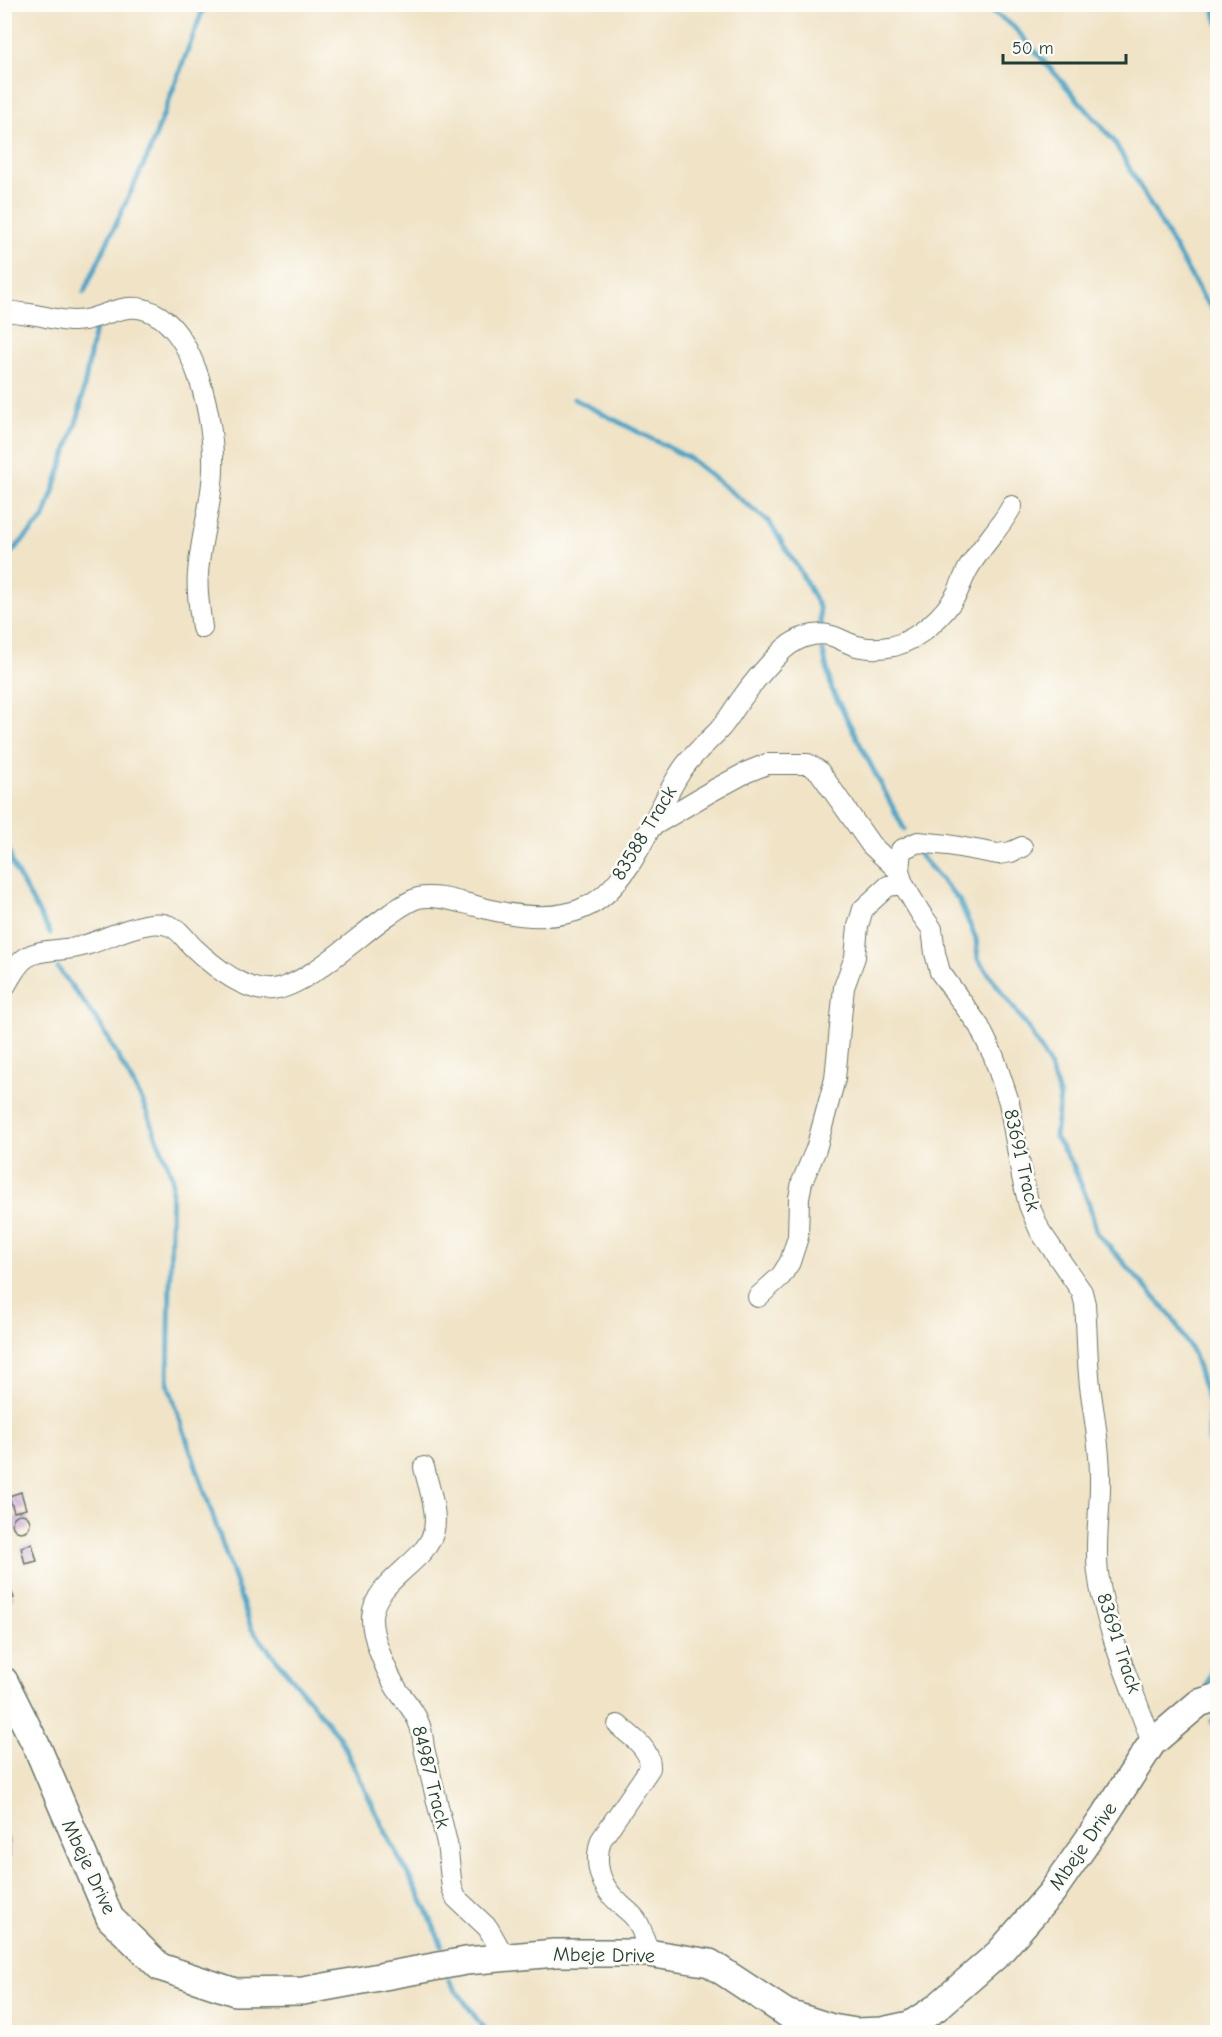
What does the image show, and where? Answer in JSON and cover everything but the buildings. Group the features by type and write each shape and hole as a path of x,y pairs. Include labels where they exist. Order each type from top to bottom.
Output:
{"street":[{"path":"4,310 62,321 86,320 129,307 144,309 164,319 180,336 196,371 212,435 213,471 197,575 202,628"},
{"name":"83588 Track","path":"4,988 20,963 38,952 92,944 144,925 172,926 218,968 254,989 270,990 288,987 305,978 381,920 415,899 424,897 456,901 525,916 558,914 591,905 621,877 680,772 692,756 719,730 773,660 788,646 803,637 818,634 832,636 860,647 877,648 896,645 911,638 945,611 956,595 968,569 991,536 1004,522 1012,506"},
{"name":"83691 Track","path":"651,827 710,792 757,768 767,764 808,764 819,771 871,845 901,878 921,914 933,929 940,972 979,1026 994,1058 1009,1102 1029,1205 1040,1231 1082,1292 1099,1449 1100,1479 1096,1538 1098,1571 1102,1596 1113,1632 1152,1743"},
{"path":"758,1297 781,1276 790,1262 798,1237 799,1198 802,1182 816,1149 835,1079 844,987 855,957 858,926 863,909 888,886 901,878 901,850 918,842 998,854 1022,848"},
{"name":"84987 Track","path":"424,1467 434,1518 435,1529 431,1541 380,1594 373,1606 372,1622 384,1663 395,1686 416,1716 422,1732 447,1843 452,1888 456,1898 488,1928 506,1958"},
{"name":"Mbeje Drive","path":"4,1681 38,1749 110,1918 160,1967 234,1992 303,1991 466,1961 555,1953 648,1953 710,1963 786,2013 832,2028 856,2032 882,2031 910,2025 936,2008 1007,1944 1052,1892 1107,1814 1152,1743 1200,1703 1218,1697"},
{"path":"618,1725 647,1751 650,1757 650,1768 601,1840 598,1850 598,1866 600,1878 611,1895 637,1919 648,1953"}],"waterway":[{"path":"84,292 149,153 205,4"},
{"path":"982,4 1013,26 1114,141 1203,297 1218,316"},
{"path":"1213,4 1218,23"},
{"path":"4,560 44,518 79,414 96,323"},
{"path":"574,399 689,458 769,522 800,571 819,607 821,629"},
{"path":"823,651 832,690 904,829"},
{"path":"4,836 13,866 50,933"},
{"path":"918,853 959,900 976,939 978,959 1029,1029 1048,1062 1060,1097 1055,1137 1073,1165 1089,1204 1097,1233 1172,1317 1194,1355 1209,1404 1209,1441 1218,1487"},
{"path":"58,968 100,1024 143,1102 172,1176 168,1384 251,1628 340,1738 385,1831 426,1908 442,1946"},
{"path":"1207,1686 1218,1650"},
{"path":"1212,1721 1218,1729"},
{"path":"449,1980 486,2032"}]}
